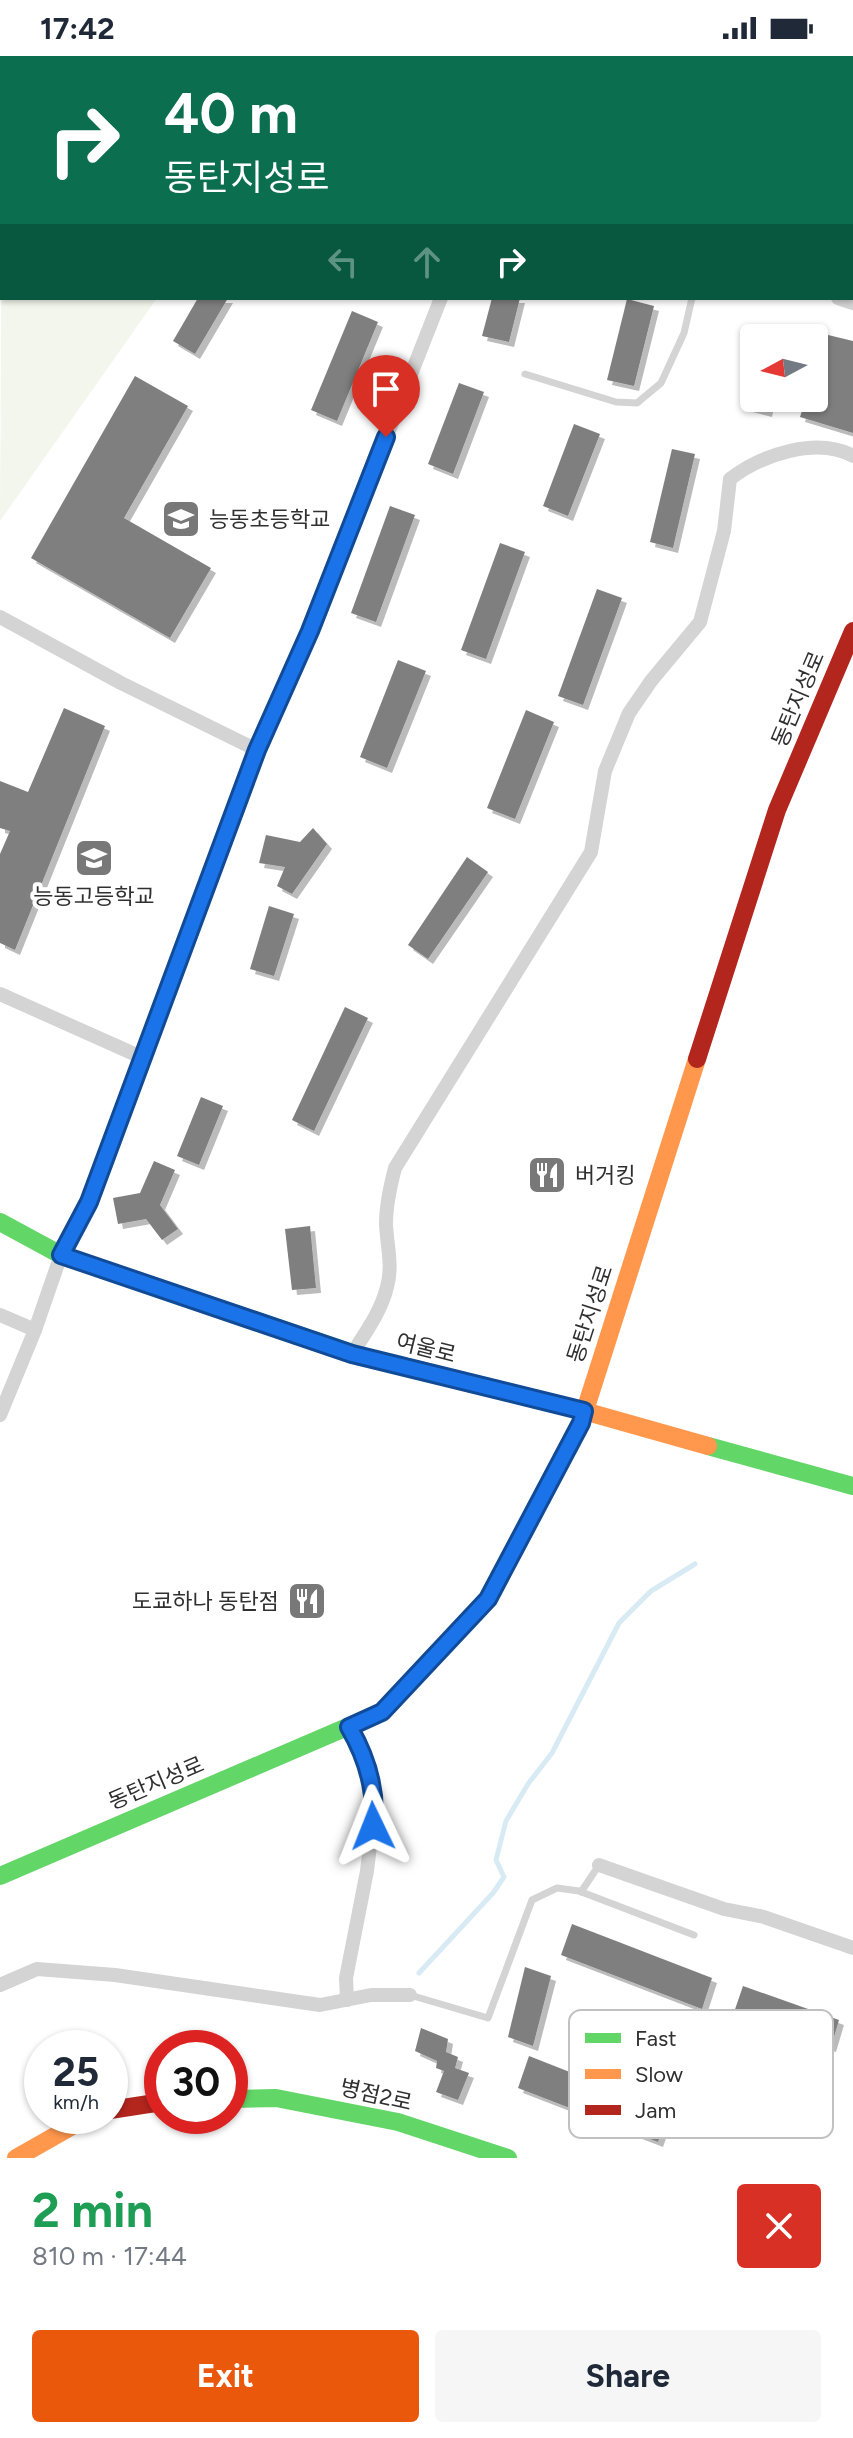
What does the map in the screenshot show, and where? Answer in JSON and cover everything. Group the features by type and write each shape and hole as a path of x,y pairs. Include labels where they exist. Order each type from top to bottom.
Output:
{"main road":[{"name":"동탄지성로","path":"0,1876 382,1712 488,1599 581,1423 777,810 853,631"},
{"name":"여울로","path":"0,1222 61,1255 352,1354 584,1411 853,1486"},
{"name":"병점2로","path":"248,2099 276,2098 398,2122 508,2158"},
{"path":"16,2158 58,2134"}],"street":[{"path":"0,1415 35,1330 61,1255 89,1202 257,750 310,631 440,300"},
{"path":"352,1354 375,1319 388,1286 387,1200 395,1168 591,852 605,771 629,713 700,622 724,531 730,479 744,468 776,455 820,446 853,456"},
{"path":"0,617 121,683 257,750"},
{"path":"0,994 141,1057"},
{"path":"0,1315 35,1330"},
{"path":"347,2000 346,1978 367,1871 375,1804 364,1754 349,1727"},
{"path":"599,1865 724,1909 764,1917 853,1948"},
{"path":"0,1985 37,1969 115,1975 320,2005 371,1995 410,1995"}],"lane":[{"path":"525,374 616,402 637,403 661,383 684,333 692,300"},
{"path":"581,1892 599,1865"},
{"path":"410,1995 488,2018 532,1900 557,1888 581,1892 694,1935"}],"shaded area":[{"path":"1,300 156,300 0,521"}],"building":[{"path":"197,300 227,300 195,354 173,341"},
{"path":"491,300 520,300 509,342 482,336"},
{"path":"627,300 654,306 634,386 607,380"},
{"path":"352,311 378,322 337,421 311,410"},
{"path":"828,335 853,341 853,433 800,417 802,412 828,412"},
{"name":"능동초등학교","path":"135,376 188,406 124,518 211,568 170,638 31,558"},
{"path":"459,383 484,392 453,474 428,464"},
{"path":"574,424 600,434 568,516 543,506"},
{"path":"672,449 695,454 673,548 650,542"},
{"path":"390,506 415,515 376,622 351,613"},
{"path":"500,543 525,552 486,659 461,650"},
{"path":"597,589 622,598 583,705 558,696"},
{"path":"398,660 426,671 387,768 360,757"},
{"name":"능동고등학교","path":"64,708 105,726 15,950 0,943 0,854 10,831 0,828 0,781 28,792"},
{"path":"526,710 554,722 515,819 487,808"},
{"path":"313,828 327,844 292,894 277,886 285,867 259,863 266,835 300,842"},
{"path":"467,857 488,872 428,959 408,945"},
{"path":"269,906 294,914 274,976 250,969"},
{"path":"345,1007 368,1018 314,1131 292,1120"},
{"path":"201,1097 223,1106 199,1165 177,1156"},
{"path":"154,1161 175,1170 160,1205 178,1229 162,1240 146,1219 118,1224 113,1198 140,1193"},
{"path":"310,1226 316,1288 292,1290 285,1229"},
{"path":"572,1924 712,1978 702,2009 561,1955"},
{"path":"525,1967 551,1976 533,2046 508,2037"},
{"path":"743,1986 811,2010 735,2010"},
{"path":"833,2018 839,2020 833,2040"},
{"path":"421,2028 448,2039 446,2052 458,2057 455,2068 469,2073 458,2100 436,2092 444,2071 436,2068 437,2061 415,2051"},
{"path":"529,2056 569,2072 569,2108 518,2088"}],"waterway":[{"path":"419,1973 504,1877 496,1860 506,1821 528,1784 552,1753 619,1623 651,1591 695,1564"}],"traffic: fast":[{"path":"0,1222 61,1255 367,1358"},
{"path":"708,1446 853,1486"},
{"path":"0,1876 382,1712 488,1599 509,1558"},
{"path":"248,2099 276,2098 398,2122 508,2158"}],"traffic: slow":[{"path":"509,1558 581,1423 697,1059"},
{"path":"367,1358 584,1411 708,1446"},
{"path":"16,2158 58,2134"}],"traffic: jam":[{"path":"697,1059 777,810 853,631"},
{"path":"128,2107 144,2105"}],"place":[{"name":"능동초등학교","path":"181,519"},
{"name":"능동고등학교","path":"94,858"},
{"name":"버거킹","path":"547,1175"},
{"name":"도쿄하나 동탄점","path":"307,1601"}],"route":[{"path":"373,1826 375,1804 364,1754 349,1727 382,1712 488,1599 581,1423 584,1411 352,1354 61,1255 89,1202 257,750 310,631 386,437"}]}
